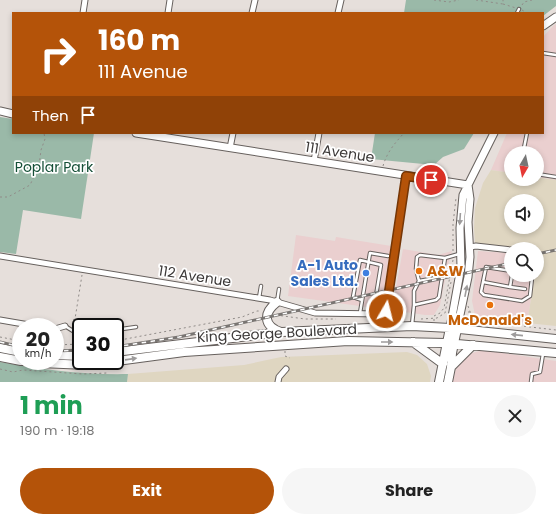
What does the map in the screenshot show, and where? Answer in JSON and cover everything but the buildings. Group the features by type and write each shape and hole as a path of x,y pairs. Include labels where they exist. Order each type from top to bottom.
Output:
{"main road":[{"path":"544,25 556,18"},
{"path":"0,112 12,114"},
{"name":"111 Avenue","path":"147,134 468,185"},
{"path":"439,382 442,364 450,343 453,328 461,254 460,217 463,195 494,134"},
{"path":"453,328 468,277 470,247 468,222 470,199 468,185"},
{"path":"277,302 267,312 268,325 274,330 282,332"},
{"name":"King George Boulevard","path":"124,351 282,332 412,326 453,328 556,339"},
{"name":"King George Boulevard","path":"64,364 87,365 184,352 348,341 450,343 556,353"},
{"path":"412,342 442,364"},
{"path":"448,382 451,367 450,343"},
{"path":"451,367 473,345"},
{"path":"0,348 12,350"},
{"name":"King George Boulevard","path":"0,357 12,359"}],"street":[{"path":"83,12 86,0"},
{"path":"168,12 170,0"},
{"path":"252,12 255,0"},
{"path":"338,12 341,0"},
{"path":"230,148 233,134"},
{"path":"314,161 319,134"},
{"name":"112 Avenue","path":"0,256 259,298 315,314 381,314 386,311 406,176"},
{"path":"470,247 476,246 504,249"},
{"path":"0,320 12,323"},
{"path":"278,382 279,377 286,369"}],"lane":[{"path":"544,53 556,55"},
{"path":"524,146 527,134"},
{"path":"544,175 556,177"},
{"path":"360,314 370,253 388,256"},
{"path":"412,326 414,291 419,281 416,269 417,257 420,255 445,258 461,254"},
{"path":"414,305 436,300 439,297 445,258"},
{"path":"362,300 353,297 360,260 381,265 373,314"},
{"path":"504,269 486,267 481,292 484,295 522,301 530,296 532,282"},
{"path":"419,281 442,276"},
{"path":"483,282 525,289"},
{"path":"510,287 511,282"},
{"path":"259,298 261,286"},
{"path":"277,302 279,289"},
{"path":"65,326 72,330"},
{"path":"124,329 136,327"},
{"path":"531,382 532,374 540,372 544,351"}],"path":[{"path":"434,0 449,2 459,0"},
{"path":"476,0 503,4 503,0"},
{"path":"519,9 524,2 532,0"},
{"path":"0,197 8,197 30,185 39,166 41,150 45,140 44,134"},
{"path":"382,172 383,164 388,153 395,142 403,134"},
{"path":"434,318 434,316 440,313 444,307 453,256 453,224 456,195"},
{"path":"75,318 83,275"},
{"path":"124,339 242,317 257,311 264,311"},
{"path":"473,312 467,313 471,314 471,320 475,318"},
{"path":"418,319 440,317 445,313"},
{"path":"472,317 481,321 556,330"},
{"path":"0,337 12,339"},
{"path":"285,351 285,356 290,358"},
{"path":"0,369 13,372 23,370 83,374 107,373"}],"shaded area":[{"path":"556,24 556,180 544,178 544,146 504,146 504,172 491,170 507,134 544,134 544,36"},
{"path":"491,170 504,172 504,186 544,186 544,178 556,180 556,326 527,323 534,282 544,282 544,242 504,242 504,247 475,243 475,208 483,183"},
{"path":"296,235 335,241 336,237 391,246 381,309 288,296"},
{"path":"403,249 438,255 452,251 440,305 434,315 392,310"},
{"path":"478,251 504,253 504,282 534,282 527,323 478,318 475,315 472,301"},
{"path":"483,350 556,361 556,382 453,382 457,363 468,354"},
{"path":"407,352 417,355 427,364 431,376 430,382 127,382 128,374 244,365 281,357"}],"green space":[{"path":"406,0 556,0 556,6 544,15 544,12 404,12"},
{"name":"Poplar Park","path":"0,117 12,119 12,134 94,134 81,219 23,210 16,254 0,252"},
{"path":"375,134 473,134 464,149 443,157 434,165 371,159"},
{"path":"0,362 12,364 12,370 56,370 96,374 128,374 127,382 0,382"}],"railway":[{"path":"544,253 556,250"},
{"path":"124,346 179,337 504,265"},
{"path":"0,342 12,345"},
{"path":"64,351 72,350"}],"place":[{"name":"A&W","path":"419,271"},
{"name":"A-1 Auto Sales Ltd.","path":"366,273"},
{"name":"McDonald's","path":"490,305"}],"route":[{"path":"386,311 406,176 431,180"}]}
